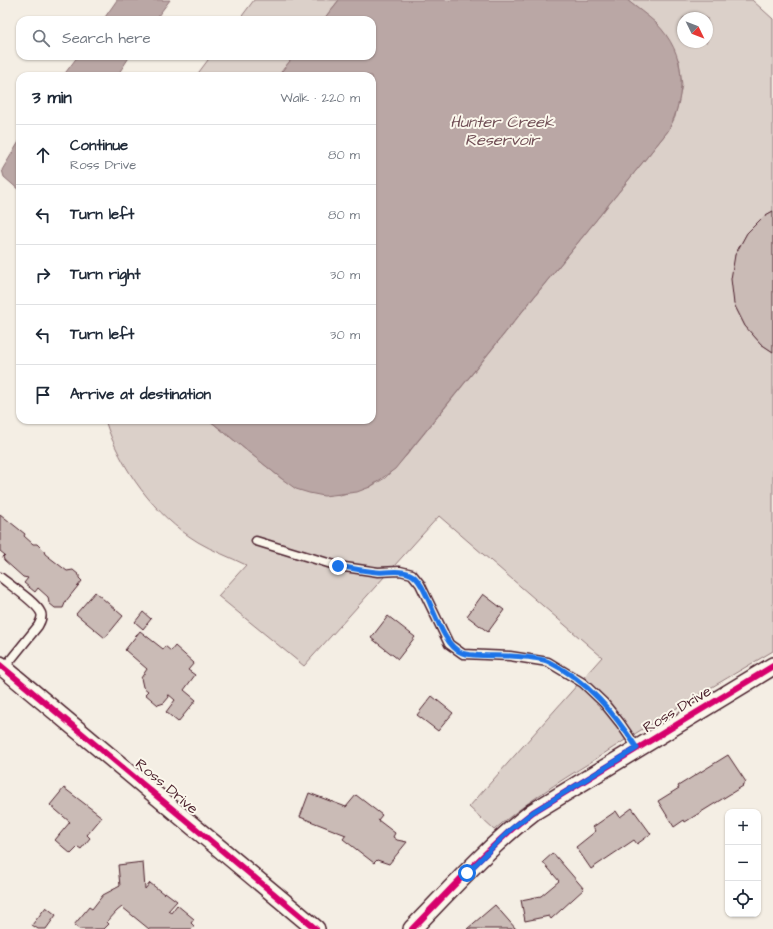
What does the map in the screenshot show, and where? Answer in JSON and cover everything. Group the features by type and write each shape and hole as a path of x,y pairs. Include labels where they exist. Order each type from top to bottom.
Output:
{"street":[{"name":"Ross Drive","path":"412,929 511,829 561,794 773,666"},
{"name":"Ross Drive","path":"2,667 316,929"}],"lane":[{"path":"256,541 338,566 378,572 400,571 412,574 420,584 450,644 463,654 510,656 548,662 583,683 604,703 637,748"},
{"path":"0,577 33,604 41,613 42,618 38,626 2,667"}],"shaded area":[{"path":"254,0 339,0 326,16 242,16"},
{"path":"627,0 752,0 773,19 773,211 764,216 747,233 735,255 734,304 745,326 761,344 773,352 773,651 658,719 566,778 505,820 494,830 469,807 602,657 439,516 304,666 218,596 246,565 198,542 167,519 141,489 130,473 120,456 107,424 214,424 282,479 340,495 370,487 385,478 406,456 668,131 675,117 682,85 679,61 656,24"},
{"path":"208,60 291,60 281,72 199,72"}],"water":[{"path":"117,0 170,0 158,16 106,16"},
{"name":"Hunter Creek Reservoir","path":"339,0 627,0 656,23 674,48 681,75 681,89 674,117 668,131 395,469 370,487 357,492 324,496 296,489 214,424 376,424 376,72 281,72 291,60 376,60 376,16 326,16"},
{"path":"75,60 127,60 120,72 66,72"},
{"path":"16,147 16,188 4,177 2,170"}],"building":[{"path":"773,211 773,352 761,344 745,326 734,304 731,279 735,255 747,233 764,216"},
{"path":"0,514 25,534 24,536 33,544 37,544 45,554 67,571 73,570 79,575 79,578 82,581 66,601 63,608 55,608 49,603 48,597 38,588 35,592 24,583 28,578 23,577 4,560 3,557 5,555 0,551"},
{"path":"95,592 123,616 105,638 76,614"},
{"path":"483,594 504,610 488,632 467,616"},
{"path":"143,612 151,619 143,629 135,622"},
{"path":"388,616 415,637 398,659 371,638"},
{"path":"140,631 163,649 165,646 171,651 175,646 194,663 188,670 195,675 184,690 196,700 178,722 166,712 175,700 168,694 169,697 164,703 158,705 145,694 148,691 143,687 141,678 147,669 125,650"},
{"path":"432,696 453,713 438,731 417,715"},
{"path":"728,755 746,782 742,785 743,786 685,822 684,820 674,827 658,801 679,788 678,786"},
{"path":"64,788 102,817 87,835 90,838 81,849 78,847 71,854 55,840 70,822 50,805"},
{"path":"309,793 346,807 356,795 382,815 378,820 395,833 393,837 397,840 407,842 389,864 377,860 374,863 343,839 346,835 300,817"},
{"path":"632,808 651,834 637,844 634,840 591,869 576,847 596,831 593,827 616,811 620,817"},
{"path":"553,853 584,889 551,919 549,916 525,921 521,900 541,896 559,881 543,862"},
{"path":"143,862 145,889 150,883 164,894 165,892 177,901 168,911 171,913 177,905 194,919 191,923 194,926 192,929 149,929 122,907 107,922 109,924 104,929 79,929 74,925 89,907 92,909 103,895 120,886 118,865"},
{"path":"495,905 516,929 467,929"},
{"path":"46,907 56,915 46,929 38,929 32,925"}],"cycle path":[{"path":"0,665 316,929"},
{"path":"412,929 486,853 533,812 773,666"}],"route":[{"path":"338,566 378,572 400,571 412,574 420,584 450,644 463,654 510,656 548,662 583,683 604,703 637,748 533,812 511,829 467,873"}]}
